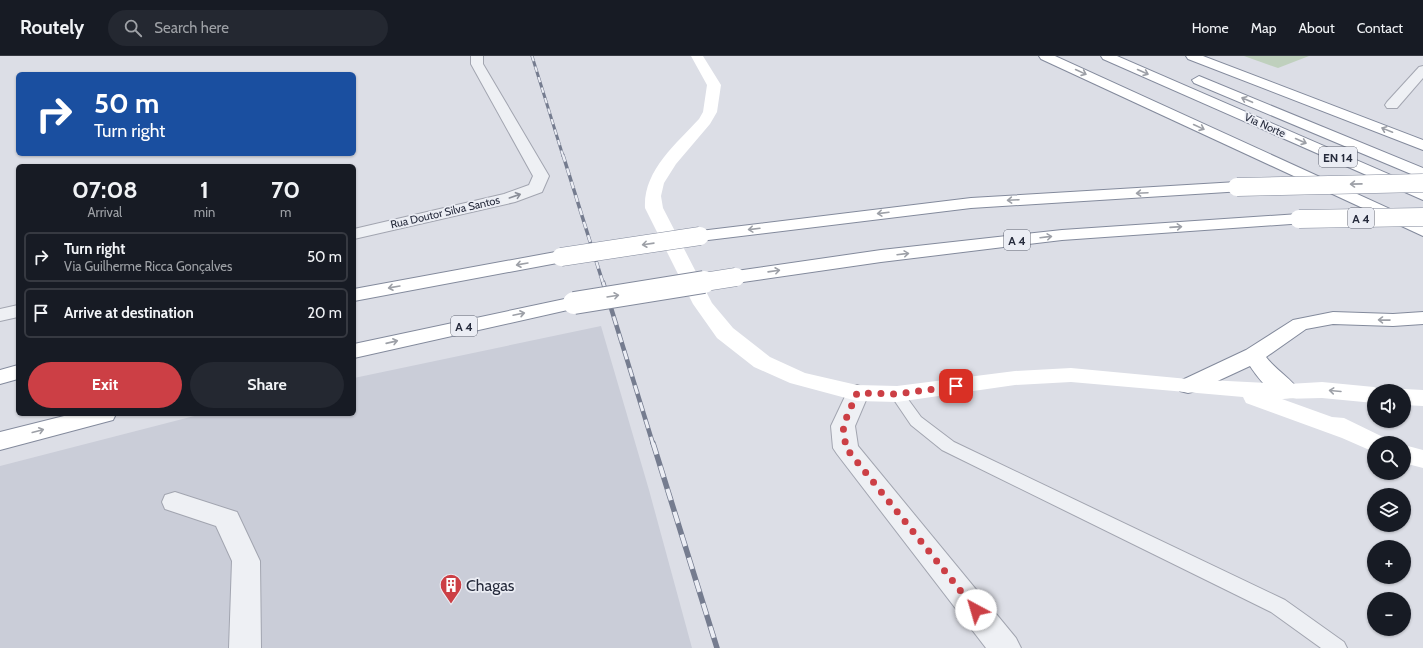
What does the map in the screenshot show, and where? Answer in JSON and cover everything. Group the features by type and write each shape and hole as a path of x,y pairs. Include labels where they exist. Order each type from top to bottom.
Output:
{"main road":[{"path":"696,56 709,74 714,85 710,112 705,121 669,162 656,183 653,196 654,208 703,304 725,333 762,362 798,378 857,393 897,394 1015,378 1071,375 1188,386 1288,392 1322,390 1367,394"},
{"path":"1045,56 1418,224 1423,237"},
{"name":"Via Norte","path":"1107,56 1423,195"},
{"path":"1192,56 1266,85 1323,105 1423,145"},
{"path":"1219,56 1323,105"},
{"name":"Via Norte","path":"1187,75 1423,174"},
{"path":"356,294 561,256 700,236 971,203 1237,187 1423,183"},
{"name":"A 4","path":"356,351 574,302 889,255 1062,235 1299,219 1418,224"},
{"path":"1188,386 1254,355 1300,324 1334,318 1393,320 1423,318"},
{"path":"1254,355 1264,370 1302,404 1348,431"},
{"path":"0,377 16,373"},
{"path":"1188,386 1253,398 1348,431 1367,440"},
{"path":"1411,397 1423,398"},
{"path":"0,441 96,416"},
{"path":"1411,456 1423,459"}],"street":[{"name":"Rua Doutor Silva Santos","path":"356,234 509,198 536,188 542,176 477,64 477,56"},
{"path":"1392,105 1423,70"},
{"path":"0,315 16,311"},
{"path":"857,393 843,426 846,448 1005,648"},
{"path":"175,502 227,520 246,561 245,648"}],"lane":[{"path":"897,394 916,421 948,446 1278,606 1337,648"}],"shaded area":[{"path":"601,326 649,490 692,648 0,648 0,466 194,416 356,416 356,378"}],"green space":[{"path":"1244,56 1309,56 1278,68"}],"railway":[{"path":"532,56 563,156"},
{"path":"563,155 603,283"},
{"path":"603,282 653,444"},
{"path":"653,443 717,648"}],"place":[{"name":"Chagas","path":"451,604"}],"route":[{"path":"956,386 897,394 857,393 843,426 846,448 976,610"}]}
